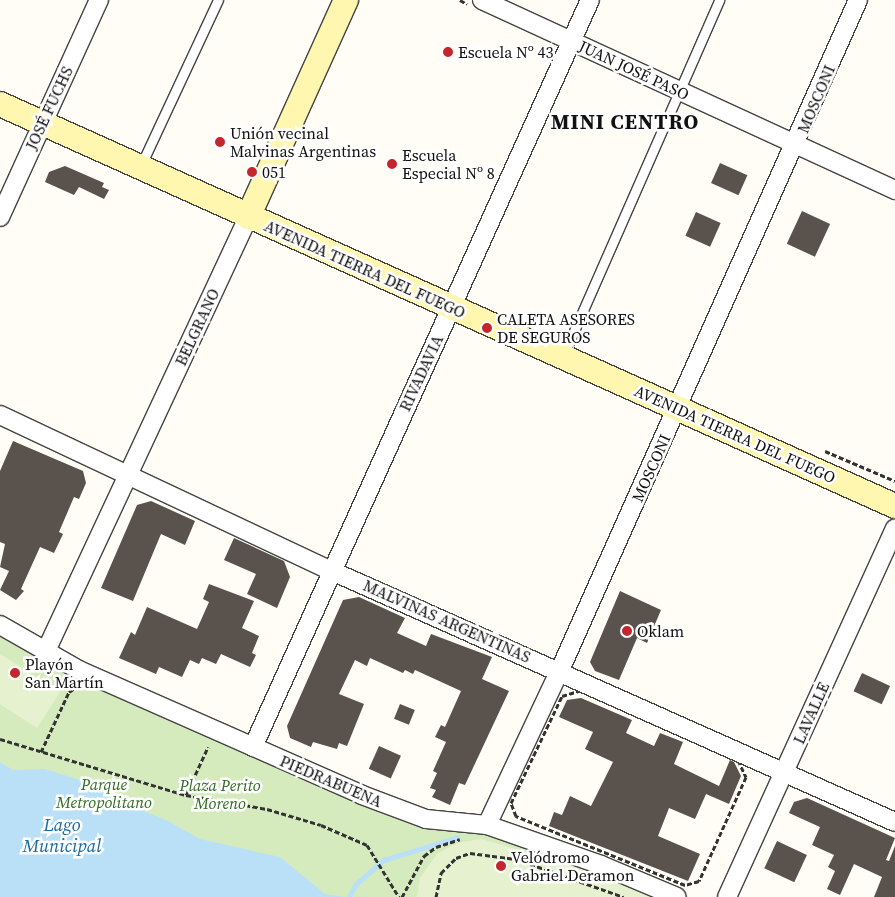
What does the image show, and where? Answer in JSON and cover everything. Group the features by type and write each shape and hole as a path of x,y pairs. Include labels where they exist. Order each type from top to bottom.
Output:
{"street":[{"name":"JOSÉ FUCHS","path":"0,217 99,0"},
{"name":"BELGRANO","path":"45,652 248,217 346,0"},
{"name":"JUAN JOSÉ PASO","path":"482,0 895,190"},
{"name":"RIVADAVIA","path":"253,747 590,0"},
{"name":"MOSCONI","path":"487,825 560,670 858,0"},
{"name":"AVENIDA TIERRA DEL FUEGO","path":"0,104 895,506"},
{"name":"MALVINAS ARGENTINAS","path":"0,415 129,473 332,571 560,670 895,822"},
{"name":"LAVALLE","path":"727,897 895,529"},
{"name":"PIEDRABUENA","path":"0,625 45,652 93,676 253,747 426,819 487,825 601,865 677,897"}],"lane":[{"path":"139,168 218,0"},
{"path":"563,356 677,91 719,0"}],"path":[{"path":"821,450 895,481"},
{"path":"41,752 69,692 93,676"},
{"path":"585,689 738,760 746,777 700,881 685,884 516,816 512,803 562,696 585,689"},
{"path":"0,739 186,795 267,809 321,825 367,845 376,855 401,897 424,856 436,847 487,825"},
{"path":"186,795 208,746"},
{"path":"436,897 437,881 448,864 470,853 487,853 525,862 624,897"}],"green space":[{"name":"Parque Metropolitano","path":"0,625 362,795 487,825 677,897 0,897"},
{"name":"Playón San Martín","path":"0,654 60,692 37,728 0,704"},
{"name":"Velódromo Gabriel Deramon","path":"481,839 568,864 655,897 417,897 420,878 437,854 457,843"}],"water":[{"name":"Lago Municipal","path":"0,762 13,770 45,769 99,786 131,806 168,821 200,839 280,857 325,894 346,897 0,897"}],"building":[{"path":"720,163 747,175 738,195 711,183"},
{"path":"65,166 104,183 102,187 109,190 104,199 79,187 74,195 45,182 49,172"},
{"path":"802,211 830,224 815,257 787,244"},
{"path":"696,212 721,223 710,247 685,236"},
{"path":"13,441 83,471 86,483 79,499 74,497 59,532 63,534 54,553 40,547 21,589 24,591 16,600 0,590 9,571 0,567 5,544 0,542 0,471"},
{"path":"151,501 195,521 185,545 161,534 133,601 101,588 137,505"},
{"path":"234,538 284,561 290,577 277,608 247,594 256,574 224,560"},
{"path":"209,584 254,601 242,628 259,636 252,653 256,655 250,667 221,654 216,664 202,658 199,664 190,660 182,677 159,667 156,674 119,658 131,632 135,635 147,607 197,629 209,602 203,599"},
{"path":"620,591 661,610 647,643 637,638 619,680 595,671 590,662"},
{"path":"359,597 405,618 397,633 426,646 431,634 492,657 482,679 509,691 465,785 459,783 450,805 432,797 436,790 430,788 437,773 433,771 446,742 435,737 441,725 445,727 461,691 415,670 413,674 405,670 403,673 370,658 367,666 355,660 339,694 364,704 347,746 339,743 337,749 313,742 311,747 290,738 287,726 343,600"},
{"path":"862,673 890,686 882,704 854,691"},
{"path":"581,698 632,720 626,733 654,746 660,733 683,742 674,764 719,786 730,760 734,762 741,776 729,804 706,794 695,819 669,808 658,836 700,854 688,881 549,826 554,812 562,815 570,796 591,806 613,762 585,749 593,732 559,717 567,700"},
{"path":"400,704 415,710 409,725 394,719"},
{"path":"379,746 401,756 391,779 369,769"},
{"path":"807,798 895,838 886,860 889,861 895,846 895,897 874,897 882,877 854,864 840,895 827,889 835,871 828,867 834,855 812,845 820,827 789,813 794,802"},
{"path":"777,841 807,855 794,882 764,868"}],"waterway":[{"path":"349,897 356,884 384,860 458,837"}],"place":[{"name":"Escuela Nº 43","path":"448,52"},
{"name":"Unión vecinal Malvinas Argentinas","path":"220,142"},
{"name":"Escuela Especial Nº 8","path":"392,164"},
{"name":"051","path":"252,172"},
{"name":"CALETA ASESORES DE SEGUROS","path":"487,328"},
{"name":"Oklam","path":"627,631"},
{"name":"Playón San Martín","path":"15,673"},
{"name":"Velódromo Gabriel Deramon","path":"501,866"}],"district":[{"name":"MINI CENTRO","path":"625,122"}],"park label":[{"name":"Plaza Perito Moreno","path":"220,794"}]}
